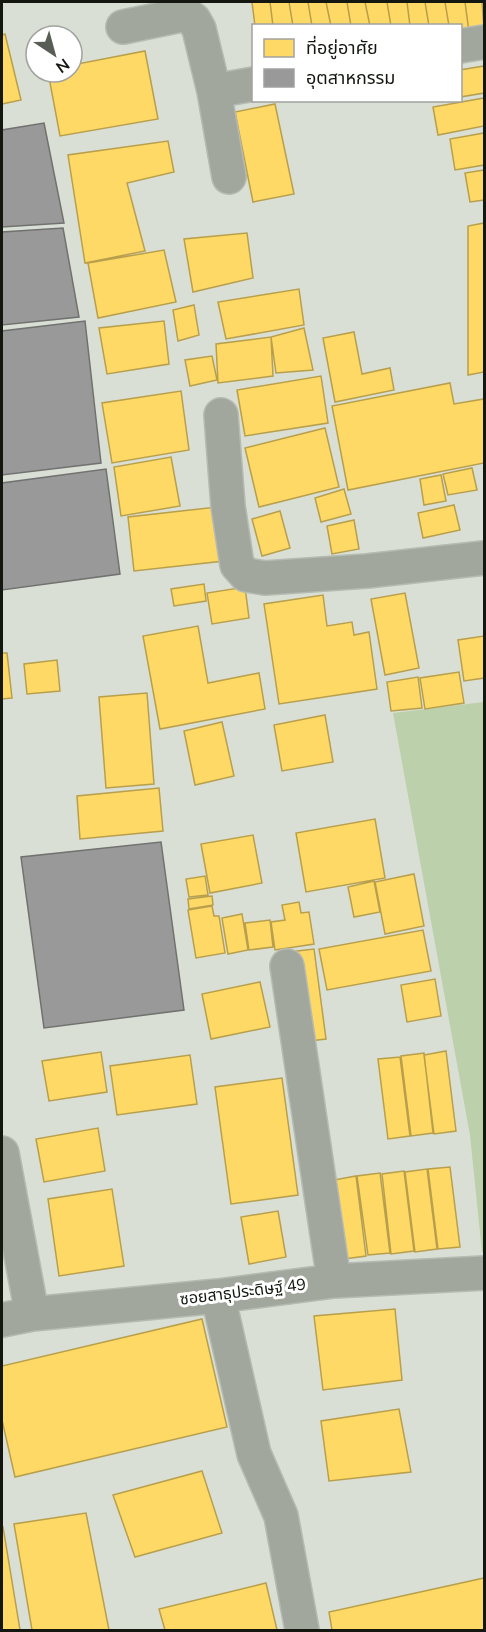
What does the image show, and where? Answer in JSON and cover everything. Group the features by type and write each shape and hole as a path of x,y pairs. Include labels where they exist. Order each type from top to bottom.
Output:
{"street":[{"path":"123,27 186,14 194,20 200,29 214,91 229,177"},
{"path":"462,46 484,42"},
{"path":"214,91 252,84"},
{"path":"221,416 228,506 237,565 246,575 265,578 367,571 484,558"},
{"path":"287,966 333,1281"},
{"path":"2,1153 17,1317"},
{"name":"ซอยสาธุประดิษฐ์ 49","path":"17,1317 218,1296 333,1281 484,1273"},
{"path":"218,1296 254,1454 281,1516 302,1630"}],"green space":[{"path":"484,702 484,1252 482,1252 470,1135 393,713"}],"building: ที่อยู่อาศัย":[{"path":"252,2 270,2 273,24 255,24"},
{"path":"270,2 289,2 293,24 273,24"},
{"path":"289,2 308,2 312,24 293,24"},
{"path":"308,2 326,2 331,24 312,24"},
{"path":"326,2 347,2 351,24 331,24"},
{"path":"347,2 365,2 370,24 351,24"},
{"path":"365,2 387,2 391,24 370,24"},
{"path":"387,2 407,2 410,24 391,24"},
{"path":"407,2 425,2 429,24 410,24"},
{"path":"425,2 445,2 449,24 429,24"},
{"path":"445,2 465,2 469,32 462,33 462,24 449,24"},
{"path":"465,2 482,2 484,28 469,32"},
{"path":"5,34 21,100 2,104 2,35"},
{"path":"145,51 158,119 60,136 50,84 84,84 84,63"},
{"path":"484,66 484,93 462,97 462,70"},
{"path":"484,98 484,126 438,135 433,107"},
{"path":"275,104 294,194 253,202 235,112"},
{"path":"484,133 484,165 455,170 450,139"},
{"path":"168,141 174,172 127,183 145,251 85,263 68,155"},
{"path":"484,170 484,200 470,202 465,173"},
{"path":"484,223 484,372 468,375 468,226"},
{"path":"247,233 253,278 193,292 184,239"},
{"path":"164,250 176,302 98,318 88,263"},
{"path":"299,289 304,325 226,339 218,302"},
{"path":"194,305 199,335 178,341 173,310"},
{"path":"164,321 169,364 107,374 99,328"},
{"path":"304,328 313,370 276,373 271,337"},
{"path":"354,332 362,374 390,368 394,390 335,402 323,338"},
{"path":"271,337 273,376 218,383 216,344"},
{"path":"212,356 217,380 190,386 185,360"},
{"path":"321,376 328,423 245,436 237,390"},
{"path":"450,383 454,404 484,399 484,463 348,490 332,406"},
{"path":"181,391 189,450 112,463 102,403"},
{"path":"325,428 339,487 259,507 245,448"},
{"path":"171,457 180,506 121,516 114,467"},
{"path":"472,468 477,490 448,495 443,474"},
{"path":"441,475 446,501 424,505 420,479"},
{"path":"344,489 351,514 321,522 315,498"},
{"path":"454,505 460,530 423,538 418,513"},
{"path":"217,507 224,561 134,571 128,517"},
{"path":"280,511 290,548 262,556 252,519"},
{"path":"354,520 359,549 332,554 327,526"},
{"path":"204,584 206,601 174,606 171,589"},
{"path":"245,587 249,618 212,624 207,593"},
{"path":"405,593 419,668 385,675 371,599"},
{"path":"323,595 327,626 352,622 354,635 369,632 377,689 279,704 264,604"},
{"path":"198,626 208,683 259,673 265,709 160,729 143,636"},
{"path":"484,636 484,678 464,681 458,640"},
{"path":"2,653 7,653 12,698 2,699"},
{"path":"57,660 60,691 27,694 24,664"},
{"path":"459,672 464,703 425,709 420,678"},
{"path":"418,677 422,708 391,711 387,682"},
{"path":"147,693 154,784 106,788 99,697"},
{"path":"325,715 333,762 282,771 274,725"},
{"path":"222,722 234,776 195,785 184,731"},
{"path":"159,788 163,831 80,839 77,796"},
{"path":"375,819 385,878 306,892 296,833"},
{"path":"253,835 262,883 210,893 201,844"},
{"path":"414,874 424,926 385,934 375,882"},
{"path":"205,876 208,895 189,897 186,879"},
{"path":"374,881 380,912 354,917 348,887"},
{"path":"212,896 213,905 189,909 188,899"},
{"path":"299,902 301,913 309,912 314,944 275,950 271,922 285,920 282,905"},
{"path":"212,906 214,916 219,916 225,953 196,958 188,910"},
{"path":"242,914 248,950 228,954 222,918"},
{"path":"270,920 273,947 249,950 245,923"},
{"path":"423,930 431,971 327,990 319,949"},
{"path":"314,949 326,1039 301,1042 289,952"},
{"path":"435,979 441,1016 407,1022 401,985"},
{"path":"260,982 270,1027 211,1039 202,994"},
{"path":"446,1051 456,1131 434,1134 424,1055"},
{"path":"101,1052 107,1092 49,1101 42,1061"},
{"path":"424,1053 433,1133 411,1136 401,1056"},
{"path":"190,1055 197,1104 117,1115 110,1066"},
{"path":"400,1057 410,1136 388,1139 378,1059"},
{"path":"282,1078 298,1195 231,1204 215,1087"},
{"path":"98,1128 105,1171 44,1182 36,1139"},
{"path":"450,1167 460,1247 438,1249 428,1169"},
{"path":"427,1169 437,1249 415,1252 405,1172"},
{"path":"404,1171 414,1251 391,1254 382,1174"},
{"path":"380,1173 390,1253 368,1255 357,1176"},
{"path":"356,1176 366,1256 344,1259 334,1180"},
{"path":"112,1189 124,1266 59,1276 48,1199"},
{"path":"278,1211 286,1257 249,1264 241,1217"},
{"path":"395,1309 402,1380 323,1390 314,1316"},
{"path":"202,1319 227,1427 15,1477 2,1420 2,1366"},
{"path":"399,1409 411,1472 329,1481 321,1421"},
{"path":"202,1471 222,1533 135,1557 113,1495"},
{"path":"86,1513 109,1630 32,1630 14,1524"},
{"path":"3,1527 20,1630 2,1630"},
{"path":"484,1578 484,1630 332,1630 329,1612"},
{"path":"266,1583 277,1630 165,1630 159,1609"}],"building: อุตสาหกรรม":[{"path":"44,123 64,223 2,227 2,130"},
{"path":"63,228 79,317 2,325 2,232"},
{"path":"85,321 101,463 2,475 2,331"},
{"path":"106,469 120,574 2,590 2,483"},
{"path":"161,842 184,1010 44,1028 21,857"}]}
